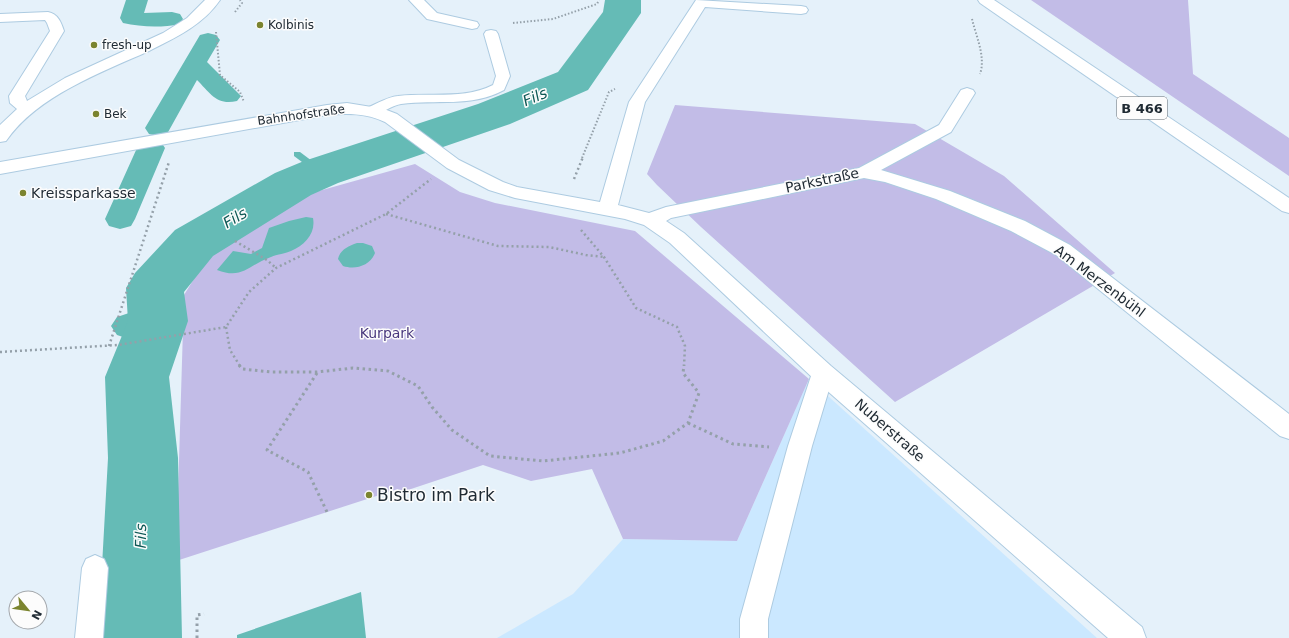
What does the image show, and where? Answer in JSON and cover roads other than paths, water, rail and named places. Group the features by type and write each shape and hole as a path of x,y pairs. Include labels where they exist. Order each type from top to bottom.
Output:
{"street":[{"path":"0,137 2,133 27,108 71,81 168,36 192,21 213,0"},
{"path":"416,0 432,16 472,25"},
{"path":"607,209 637,102 702,2 801,10"},
{"name":"B 466","path":"991,4 1289,207"},
{"path":"0,18 48,16 54,21 57,31 17,96 18,103 27,108"},
{"name":"Parkstraße","path":"651,220 666,213 864,172 945,128 967,93"},
{"name":"Bahnhofstraße","path":"0,168 175,136 347,108 374,110 391,118 446,159 496,186 515,192 607,209 651,220"},
{"name":"Am Merzenbühl","path":"864,172 889,177 943,195 1018,226 1063,250 1289,428"},
{"name":"Nuberstraße","path":"651,220 677,238 823,373 1131,638"}],"lane":[{"path":"374,110 397,100 455,98 486,94 499,87 503,76 491,34"},
{"path":"754,638 754,619 800,446 823,373"},
{"path":"90,638 95,568"}],"waterway":[{"path":"137,0 131,18 140,20 172,19"},
{"name":"Fils","path":"140,638 143,458 137,377 158,321 155,288 194,243 293,184 321,172 494,114 573,81 622,13 623,0"},
{"path":"194,63 208,40"},
{"path":"158,128 194,63"},
{"path":"194,63 228,96"},
{"path":"120,219 151,148"},
{"path":"297,154 321,172"},
{"path":"129,326 158,321"},
{"path":"115,381 137,377"}],"place":[{"name":"Kolbinis","path":"260,25"},
{"name":"fresh-up","path":"94,45"},
{"name":"Bek","path":"96,114"},
{"name":"Kreissparkasse","path":"23,193"},
{"name":"Bistro im Park","path":"369,495"}],"park label":[{"name":"Kurpark","path":"387,333"}]}
